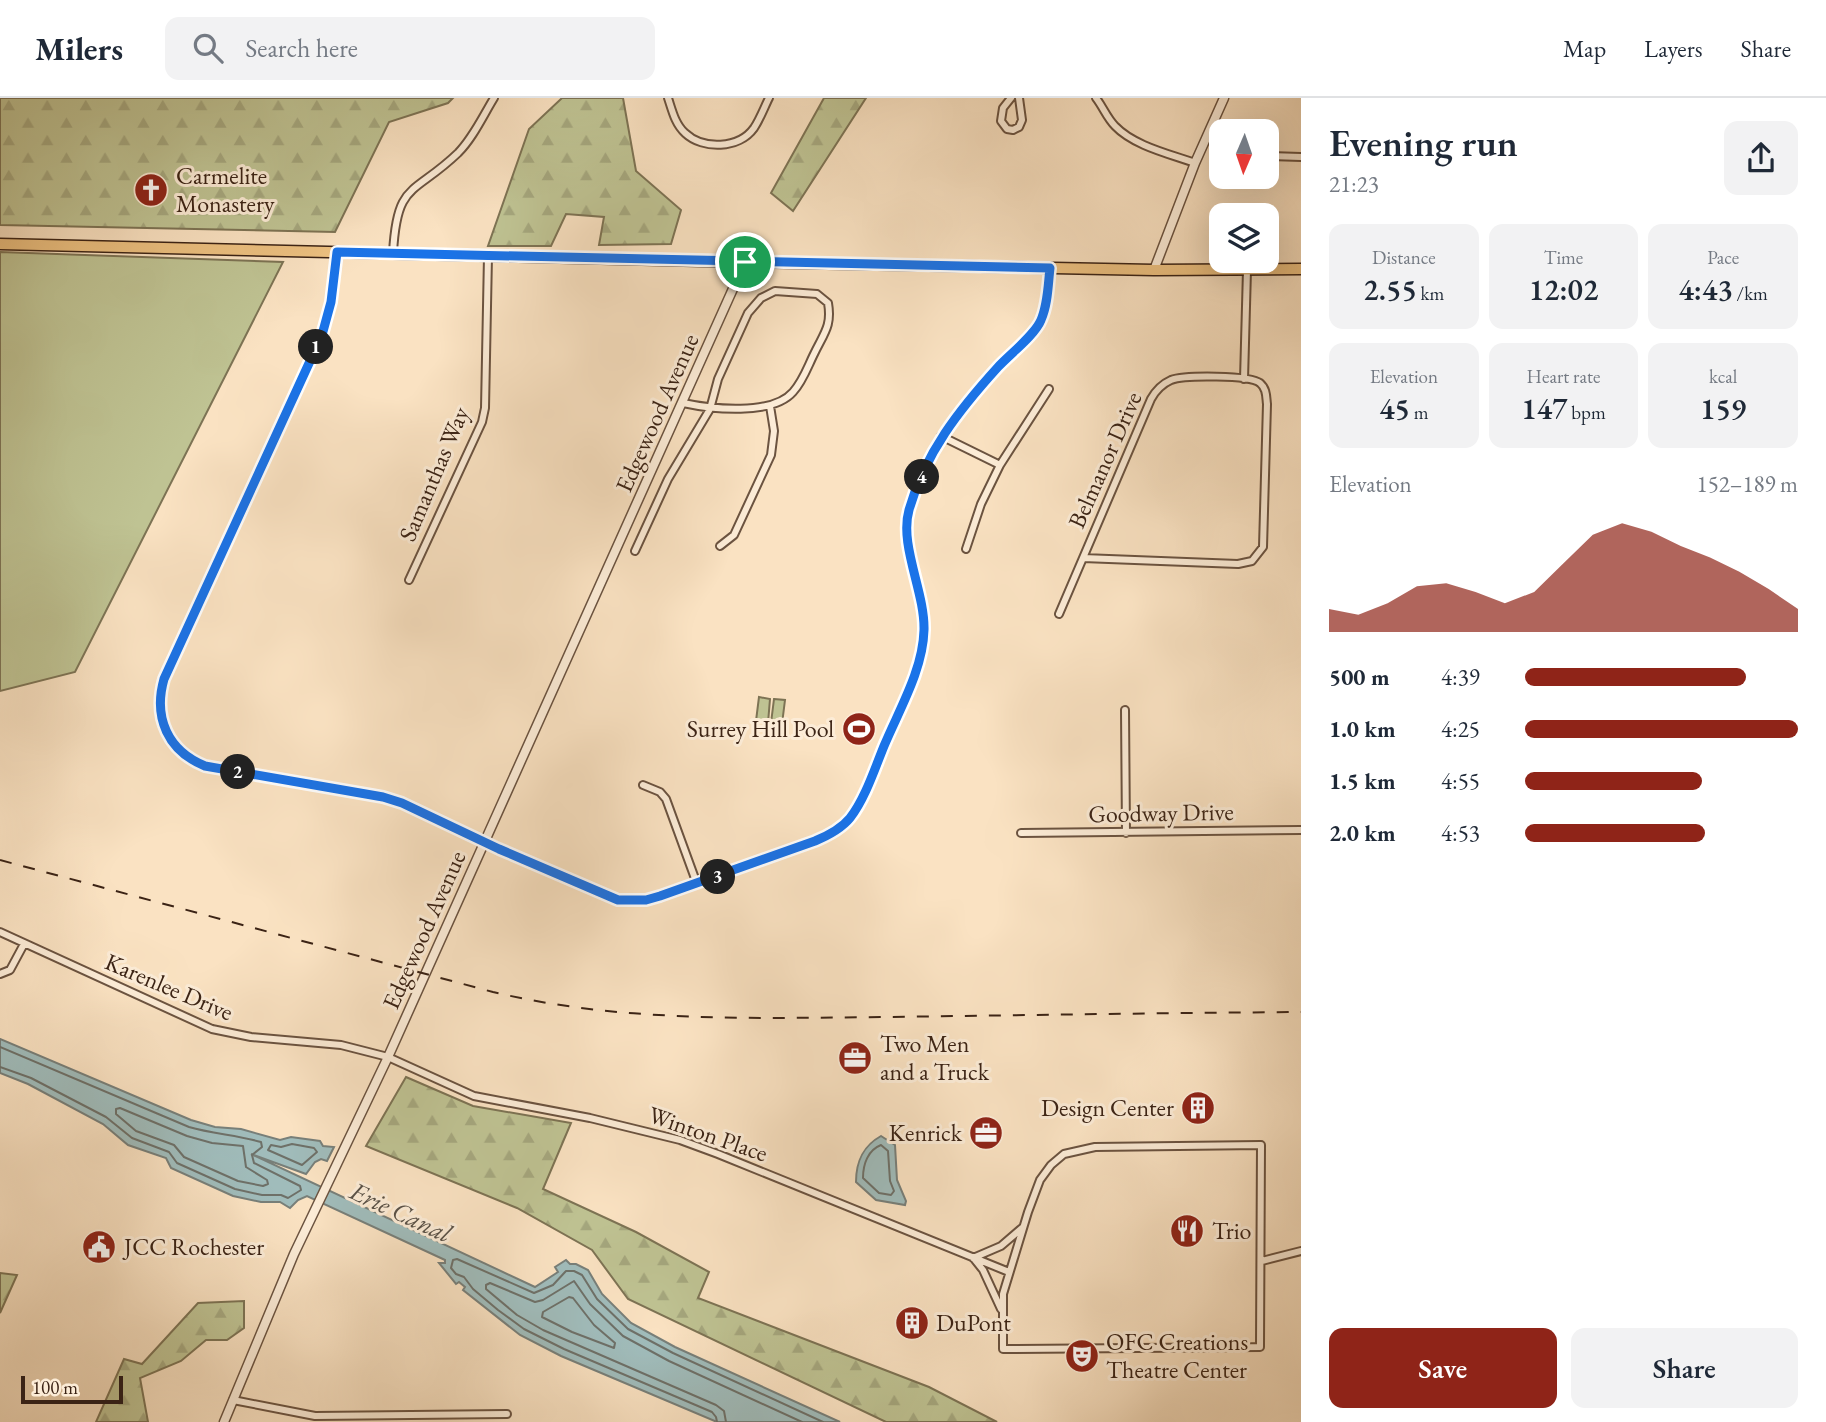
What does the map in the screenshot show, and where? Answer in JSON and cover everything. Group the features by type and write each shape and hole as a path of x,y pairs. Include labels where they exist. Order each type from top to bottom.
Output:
{"main road":[{"path":"0,244 1209,270"},
{"path":"1279,269 1301,269"}],"street":[{"path":"393,253 397,215 405,197 459,152 494,98"},
{"path":"668,98 679,126 694,139 711,145 730,144 754,128 768,98"},
{"path":"1011,98 1003,108 1001,121 1007,129 1013,130 1019,127 1022,121 1019,98"},
{"path":"1096,98 1122,133 1195,163"},
{"path":"1154,270 1195,163 1224,98"},
{"path":"1279,156 1301,157"},
{"path":"337,252 331,302 322,335 164,679 160,696 161,715 169,737 176,748 194,762 205,766 383,797 402,803 618,900 646,900 697,884 815,841 831,834 850,818 869,783 918,663 924,633 923,605 910,551 907,519 926,465 941,436 968,400 1041,322 1050,268"},
{"name":"Samanthas Way","path":"409,580 483,415 488,256"},
{"name":"Edgewood Avenue","path":"223,1422 308,1225 388,1057 745,262"},
{"path":"1083,558 1238,565 1256,558 1263,547 1266,394 1262,384 1244,379 1247,273"},
{"path":"635,551 668,479 710,409 718,379 754,304 775,291 820,295 828,303 830,320 798,385 783,400 770,406 710,409 683,403"},
{"name":"Belmanor Drive","path":"1059,614 1157,390 1165,383 1181,378 1244,379"},
{"path":"967,550 981,504 1000,465 1049,388"},
{"path":"720,546 734,535 771,455 775,431 770,406"},
{"path":"941,436 1000,465"},
{"path":"1125,710 1126,832"},
{"path":"643,785 660,792 666,799 697,884"},
{"name":"Goodway Drive","path":"1021,834 1301,830"},
{"name":"Karenlee Drive","path":"0,932 212,1029 251,1037 341,1045 388,1057"},
{"path":"0,974 10,970 24,944"},
{"name":"Winton Place","path":"388,1057 474,1096 590,1118 680,1140 1009,1272"},
{"path":"1261,1145 1262,1261 1261,1347 1003,1349 1003,1294 1023,1227 1040,1180 1064,1154 1083,1148 1261,1145"},
{"path":"1003,1314 983,1270 973,1258 1001,1246 1023,1227"},
{"path":"1262,1261 1301,1251"},
{"path":"233,1400 307,1416 507,1414"}],"green space":[{"path":"0,98 453,98 448,103 389,122 335,232 0,225"},
{"path":"562,98 623,98 636,171 681,210 671,244 599,245 604,217 566,214 551,246 488,246 529,129"},
{"path":"824,98 866,98 793,211 771,193"},
{"path":"0,252 283,262 75,672 0,691"},
{"path":"759,697 770,699 768,723 756,721"},
{"path":"774,699 785,700 782,724 771,723"},
{"path":"406,1077 473,1106 571,1123 543,1189 636,1232 709,1272 698,1298 929,1387 997,1422 886,1422 628,1299 592,1250 517,1208 366,1146"},
{"path":"0,1273 17,1275 0,1313"},
{"path":"244,1301 244,1328 227,1340 206,1340 181,1361 140,1378 148,1422 96,1422 124,1359 142,1364 198,1303"}],"water":[{"path":"0,1039 191,1120 215,1127 241,1129 280,1140 291,1137 320,1141 323,1146 334,1147 327,1161 321,1159 315,1162 306,1174 251,1154 535,1287 558,1272 555,1267 566,1260 570,1264 576,1264 588,1270 602,1294 631,1323 675,1347 840,1422 717,1422 561,1356 520,1335 463,1290 465,1287 459,1282 456,1284 439,1263 445,1263 445,1260 307,1196 290,1208 280,1202 261,1202 233,1196 171,1168 166,1158 128,1145 103,1124 28,1084 0,1073"},
{"path":"881,1136 895,1145 897,1180 906,1201 905,1205 876,1200 856,1182 857,1167 862,1155 870,1144"}],"railway":[{"path":"0,860 493,992 591,1009 739,1018 1301,1012"}],"place":[{"name":"Carmelite Monastery","path":"151,190"},
{"name":"Surrey Hill Pool","path":"859,729"},
{"name":"Two Men and a Truck","path":"855,1058"},
{"name":"Design Center","path":"1198,1108"},
{"name":"Kenrick","path":"986,1133"},
{"name":"Trio","path":"1187,1231"},
{"name":"JCC Rochester","path":"99,1247"},
{"name":"DuPont","path":"912,1323"},
{"name":"OFC Creations Theatre Center","path":"1082,1356"}],"route":[{"path":"337,252 745,262 1050,268 1041,322 968,400 941,436 910,506 908,535 923,605 924,633 918,663 869,783 850,818 831,834 815,841 697,884 646,900 618,900 499,849 402,803 383,797 205,766 194,762 176,748 163,725 161,715 160,696 164,679 322,335 331,302 337,252"}],"water label":[{"name":"Erie Canal","path":"401,1212"}]}
